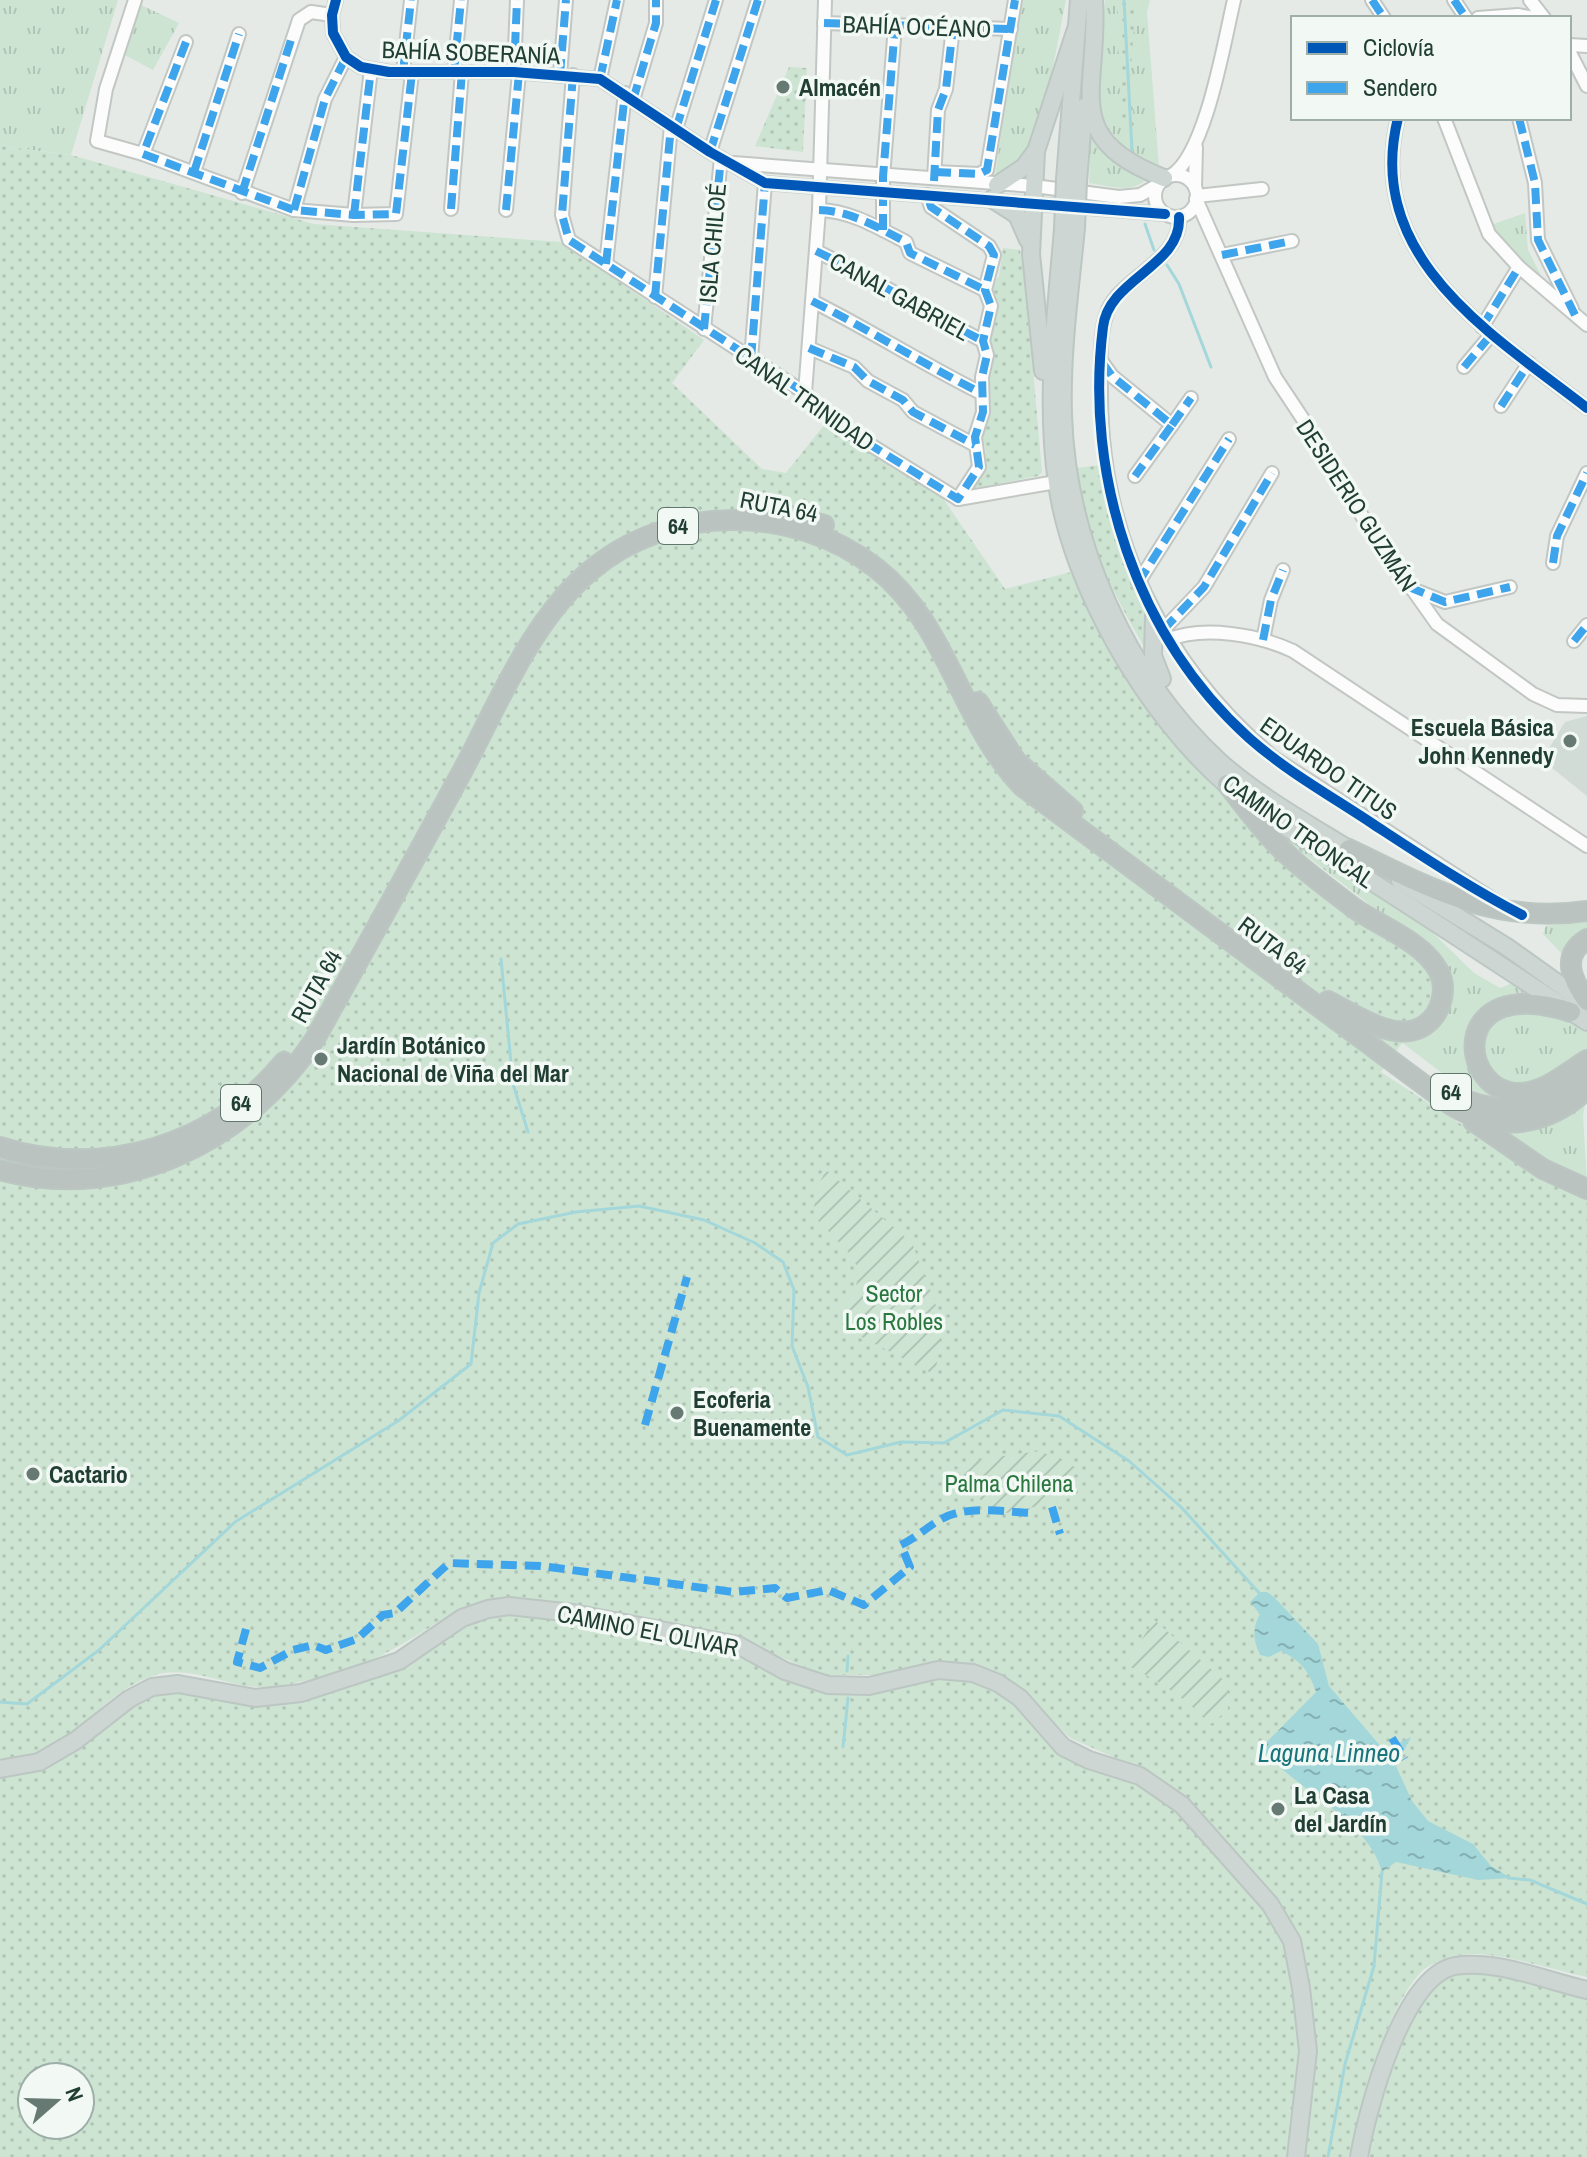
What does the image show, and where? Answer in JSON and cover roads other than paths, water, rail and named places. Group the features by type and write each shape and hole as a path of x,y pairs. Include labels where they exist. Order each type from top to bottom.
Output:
{"highway":[{"name":"RUTA 64","path":"0,1147 62,1160 102,1159 143,1153 203,1128 254,1093 302,1038 504,671 550,596 576,569 621,536 672,516 707,509 744,508 796,516 832,528 880,557 908,582 931,612 997,735 1033,779 1453,1093 1475,1104 1512,1109 1537,1105 1559,1095 1587,1070"},
{"name":"RUTA 64","path":"0,1170 64,1179 103,1177 141,1169 212,1139 259,1105 290,1074 315,1039 512,679 563,599 605,559 639,540 674,527 721,520 768,522 802,530 848,549 875,567 922,618 985,742 1023,787 1451,1105 1486,1121 1524,1123 1561,1110 1587,1089"},
{"path":"1227,784 1291,858 1356,909 1428,958 1442,984 1442,1000 1435,1014 1425,1025 1411,1031 1375,1024 1328,1001"},
{"path":"1349,849 1416,882 1475,906 1522,915 1587,911"},
{"path":"1587,939 1574,952 1570,970 1583,1010 1514,1002 1499,1007 1486,1017 1478,1031 1475,1047 1478,1064 1487,1078 1500,1088 1525,1092 1553,1082 1587,1060"},
{"path":"1451,1105 1534,1164 1587,1189"}],"main road":[{"name":"CAMINO TRONCAL","path":"1079,0 1063,414 1074,509 1086,549 1125,636 1154,683 1220,761 1349,849 1507,947 1583,1010"},
{"name":"CAMINO TRONCAL","path":"1072,180 1093,0"},
{"path":"1093,0 1092,111 1096,132 1111,151 1136,168 1165,180"},
{"path":"1054,452 1031,254 1036,151 1077,26"},
{"path":"1031,254 1021,222 994,192 1024,167 1036,151"},
{"name":"CAMINO TRONCAL","path":"1069,228 1052,379 1056,482 1073,549 1117,645 1171,724 1227,784 1583,1010"},
{"path":"1162,629 1153,656 1159,674 1247,782"},
{"name":"CAMINO EL OLIVAR","path":"0,1769 39,1762 75,1741 129,1699 152,1687 178,1684 255,1698 301,1693 399,1661 462,1618 501,1607 573,1613 738,1645 785,1671 828,1685 869,1686 938,1670 973,1673 998,1683 1020,1698 1063,1747 1162,1789 1182,1805 1283,1922 1297,1964 1308,2051 1296,2157"},
{"path":"1359,2157 1371,2104 1401,2026 1419,1995 1441,1972 1462,1966 1485,1967 1587,1990"}],"street":[{"path":"242,193 299,20 311,12 332,15 336,0"},
{"path":"134,2 106,89 97,141 143,154 294,210 393,216 400,207 411,0"},
{"path":"451,209 461,0"},
{"path":"506,210 516,72 517,0"},
{"path":"566,0 566,75"},
{"path":"600,79 617,0"},
{"path":"606,264 629,97 656,23 656,0"},
{"path":"655,297 674,128 716,0"},
{"name":"ISLA CHILOÉ","path":"704,329 719,158 758,0"},
{"path":"805,393 819,210 825,0"},
{"path":"953,27 946,89 938,110 934,176 979,174 987,170 1015,0"},
{"path":"1196,147 1187,163 1165,180 1155,201 1165,214 1179,217 1195,198 1196,147 1234,0"},
{"path":"1530,0 1542,16"},
{"name":"BAHÍA SOBERANÍA","path":"332,15 333,33 346,57 371,69 516,72 600,79 719,158 765,183 927,195 994,192 1119,197 1140,195 1165,180"},
{"name":"BAHÍA OCÉANO","path":"824,23 1011,29"},
{"path":"883,230 883,177 895,26"},
{"path":"194,172 239,34"},
{"path":"143,154 186,42"},
{"path":"1571,55 1587,86"},
{"path":"294,210 325,99 346,57"},
{"path":"354,215 371,69"},
{"name":"CANAL TRINIDAD","path":"566,75 562,215 569,240 805,393 835,423 958,499"},
{"path":"1398,120 1391,177 1403,221 1435,277 1456,304 1486,332 1587,408"},
{"path":"1445,120 1484,224 1519,267 1587,325"},
{"path":"1519,120 1535,183 1538,240 1575,315"},
{"name":"BAHÍA SOBERANÍA","path":"719,158 819,172 883,177 934,176 994,192"},
{"path":"1165,180 1189,179 1195,198"},
{"path":"751,359 765,183"},
{"path":"1195,198 1262,189"},
{"name":"BAHÍA SOBERANÍA","path":"1034,194 1165,214"},
{"path":"927,195 931,207 992,251 994,261 985,290 991,306 983,341 987,355 981,393 983,412 975,445 979,467 958,499"},
{"name":"DESIDERIO GUZMÁN","path":"1195,198 1275,377 1409,587 1437,624 1533,694 1557,705 1587,706"},
{"path":"819,210 843,211 883,230 906,242 910,253 985,290"},
{"name":"EDUARDO TITUS","path":"1179,217 1177,235 1170,246 1112,301 1103,326 1101,420 1106,466 1117,524 1138,583 1162,629 1215,704 1274,758 1476,891 1522,915"},
{"path":"1222,255 1292,241"},
{"name":"CANAL GABRIEL","path":"816,251 887,285 905,301 983,341"},
{"path":"1464,367 1486,332 1519,267"},
{"path":"812,301 881,336 898,351 981,393"},
{"path":"809,348 854,367 868,381 903,400 913,412 975,445"},
{"path":"1102,362 1112,376 1172,425"},
{"path":"1501,406 1529,363"},
{"path":"1135,476 1191,398"},
{"path":"1138,583 1229,439"},
{"path":"1162,629 1204,587 1272,473"},
{"path":"1553,563 1557,536 1587,473"},
{"path":"958,499 1056,482"},
{"path":"1263,640 1271,600 1283,570"},
{"path":"1409,587 1445,602 1510,587"},
{"path":"1574,641 1587,625"},
{"path":"1162,629 1263,640 1293,651 1587,846"}],"water":[{"name":"Laguna Linneo","path":"1260,1592 1274,1597 1318,1644 1329,1686 1384,1750 1411,1737 1396,1766 1412,1801 1428,1821 1473,1844 1491,1866 1511,1878 1478,1880 1396,1862 1382,1872 1362,1836 1261,1748 1316,1692 1307,1672 1294,1659 1281,1651 1269,1657 1260,1655 1254,1634 1260,1614 1250,1602"}],"waterway":[{"path":"1124,0 1132,151"},
{"path":"1145,224 1154,250"},
{"path":"1167,265 1179,284 1211,367"},
{"path":"501,959 513,1084 528,1132"},
{"path":"0,1702 27,1704 99,1650 235,1522 398,1421 471,1364 479,1293 493,1243 518,1224 576,1212 639,1206 704,1220 755,1243 783,1262 794,1290 792,1346 808,1387 818,1437 847,1455 901,1442 944,1443 1003,1410 1059,1416 1129,1461 1181,1507 1262,1596"},
{"path":"847,1671 848,1656"},
{"path":"843,1747 848,1698"},
{"path":"1328,2157 1345,2064 1374,1966 1382,1872"},
{"path":"1508,1878 1530,1880 1587,1904"}],"place":[{"name":"Almacén","path":"783,87"},
{"name":"Escuela Básica John Kennedy","path":"1570,741"},
{"name":"Jardín Botánico Nacional de Viña del Mar","path":"321,1059"},
{"name":"Ecoferia Buenamente","path":"677,1413"},
{"name":"Cactario","path":"33,1474"},
{"name":"La Casa del Jardín","path":"1278,1809"}],"park label":[{"name":"Sector Los Robles","path":"894,1307"},
{"name":"Palma Chilena","path":"1009,1483"}]}
